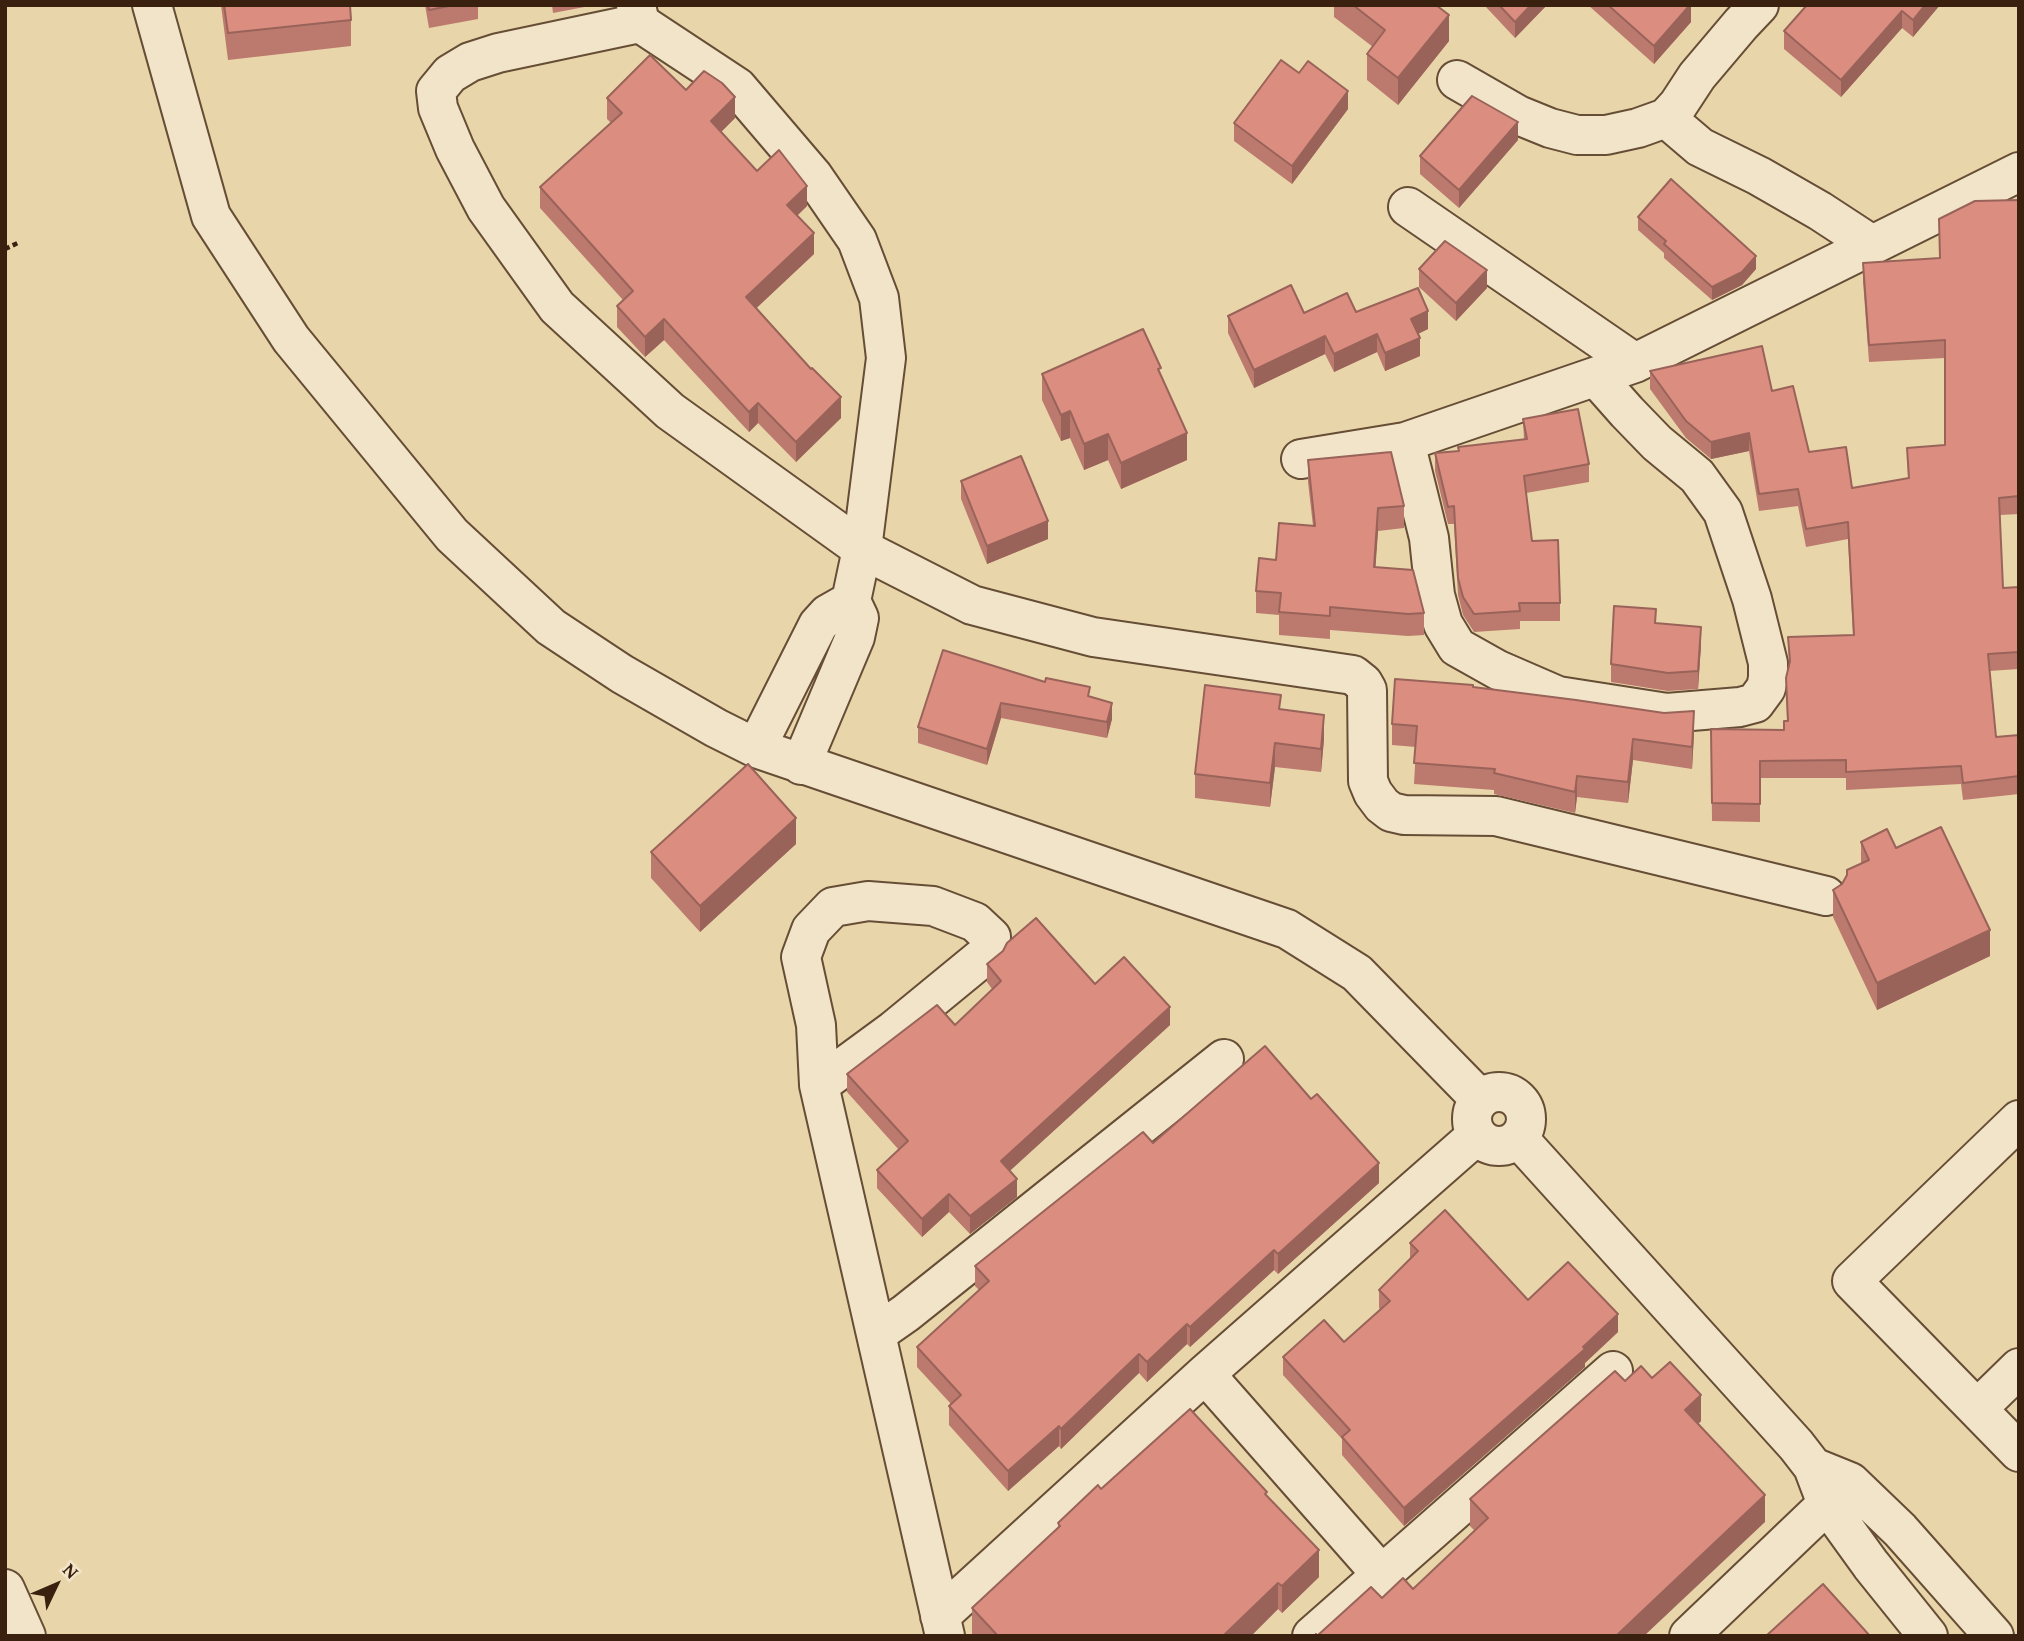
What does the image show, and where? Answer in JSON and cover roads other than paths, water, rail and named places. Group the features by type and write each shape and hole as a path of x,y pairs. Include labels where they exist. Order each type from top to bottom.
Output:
{"street":[{"path":"152,5 211,216 290,339 452,535 551,627 622,674 716,729 756,748 1287,929 1357,973 1479,1117 1484,1142 1502,1147 1518,1138 1813,1467 1838,1493 1900,1530 1993,1636"},
{"path":"1457,80 1518,115 1550,128 1577,135 1606,135 1638,128 1666,118 1678,105 1739,11"},
{"path":"801,765 855,638 859,618 851,601 862,549 886,358 879,298 857,240 813,176 737,87 638,14 470,62 450,74 436,91 438,108 455,149 486,208 557,307 670,411 862,549 972,605 1066,630 1353,675 1367,690 1368,780 1377,799 1391,811 1404,815 1496,816 1826,896"},
{"path":"1666,118 1700,146 1780,188 1872,245"},
{"path":"1301,459 1405,442 1634,363 2019,172"},
{"path":"1408,206 1634,363"},
{"path":"1405,442 1429,538 1436,595 1443,624 1457,647 1498,670 1558,696 1667,713 1740,707 1755,703 1766,688 1768,663 1752,599 1723,512 1697,476 1657,443 1596,377"},
{"path":"756,748 818,625 828,614 851,601"},
{"path":"819,1085 894,1030 989,952 990,937 975,922 933,906 869,901 833,907 811,930 801,957 816,1025 819,1085 942,1626"},
{"path":"876,1334 1224,1059"},
{"path":"942,1626 1479,1117"},
{"path":"2019,1120 1852,1281 2019,1452"},
{"path":"1977,1409 2019,1368"},
{"path":"1312,1636 1614,1371"},
{"path":"1205,1374 1382,1575"},
{"path":"1689,1636 1838,1493"},
{"path":"1838,1493 1871,1565 1928,1636"},
{"path":"5,1589 26,1636"}]}
